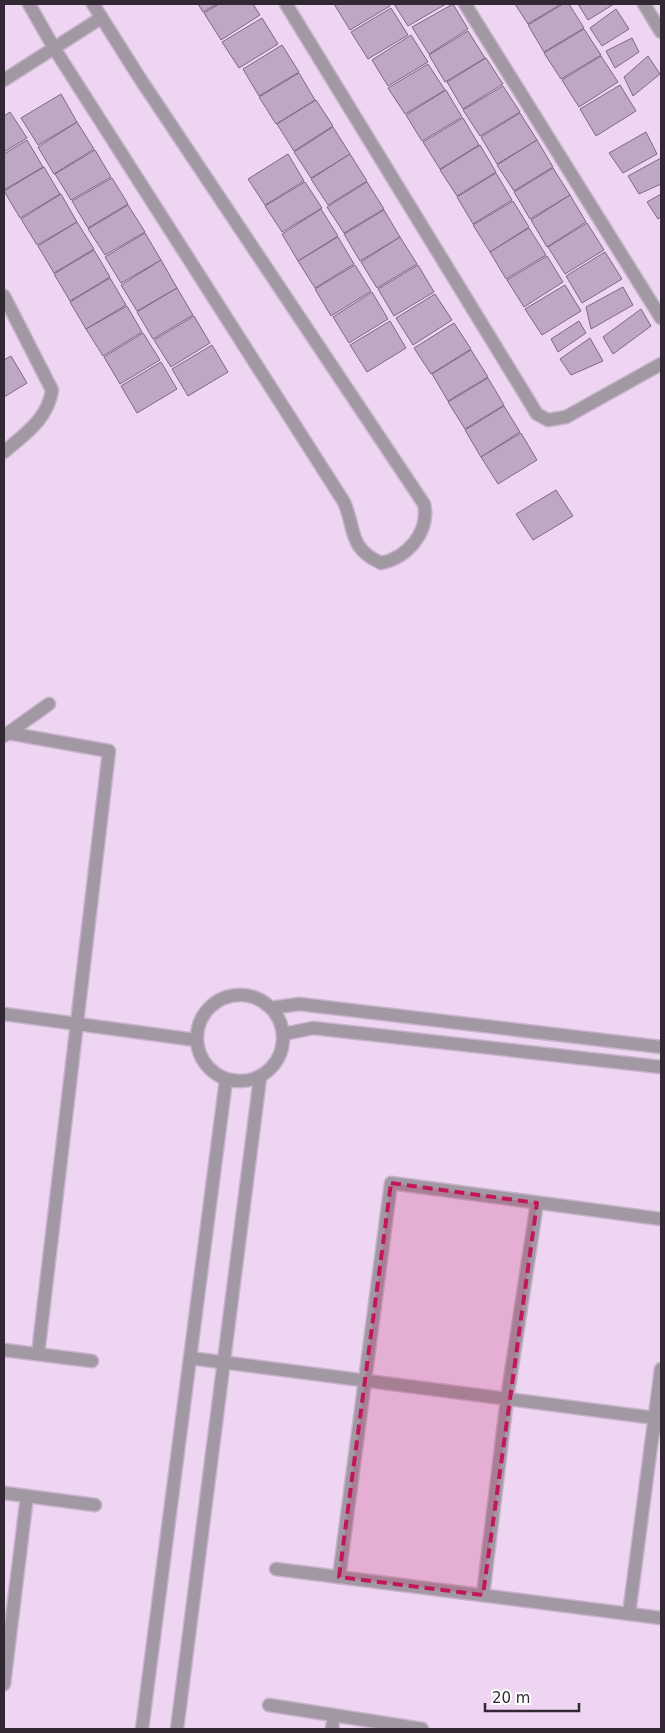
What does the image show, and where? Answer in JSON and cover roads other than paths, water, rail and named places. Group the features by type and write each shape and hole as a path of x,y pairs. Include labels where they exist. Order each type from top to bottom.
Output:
{"street":[{"path":"29,4 54,48 344,502 357,545 366,556 381,563 399,557 416,540 424,527 426,514 424,504 93,4"},
{"path":"286,4 537,414 548,420 566,417 661,364"},
{"path":"465,4 661,318"},
{"path":"644,4 661,32"},
{"path":"4,80 101,18"},
{"path":"4,296 52,390 50,404 39,422 4,452"},
{"path":"6,734 50,704"},
{"path":"6,734 110,751 38,1354"},
{"path":"240,994 257,998 271,1008 280,1020 284,1034 282,1052 273,1067 260,1078 243,1082 226,1080 210,1071 200,1057 196,1040 199,1022 208,1008 223,998 240,994"},
{"path":"271,1008 299,1004 661,1047"},
{"path":"4,1014 196,1040"},
{"path":"284,1034 313,1028 661,1067"},
{"path":"177,1729 260,1078"},
{"path":"142,1729 226,1080"},
{"path":"339,1577 391,1183 661,1219"},
{"path":"483,1595 507,1399 537,1203"},
{"path":"4,1350 92,1361"},
{"path":"190,1358 507,1399 658,1423"},
{"path":"629,1614 658,1423 661,1368"},
{"path":"4,1493 96,1505"},
{"path":"4,1684 26,1496"},
{"path":"276,1569 661,1618"},
{"path":"269,1705 422,1729"},
{"path":"332,1729 334,1715"}]}
